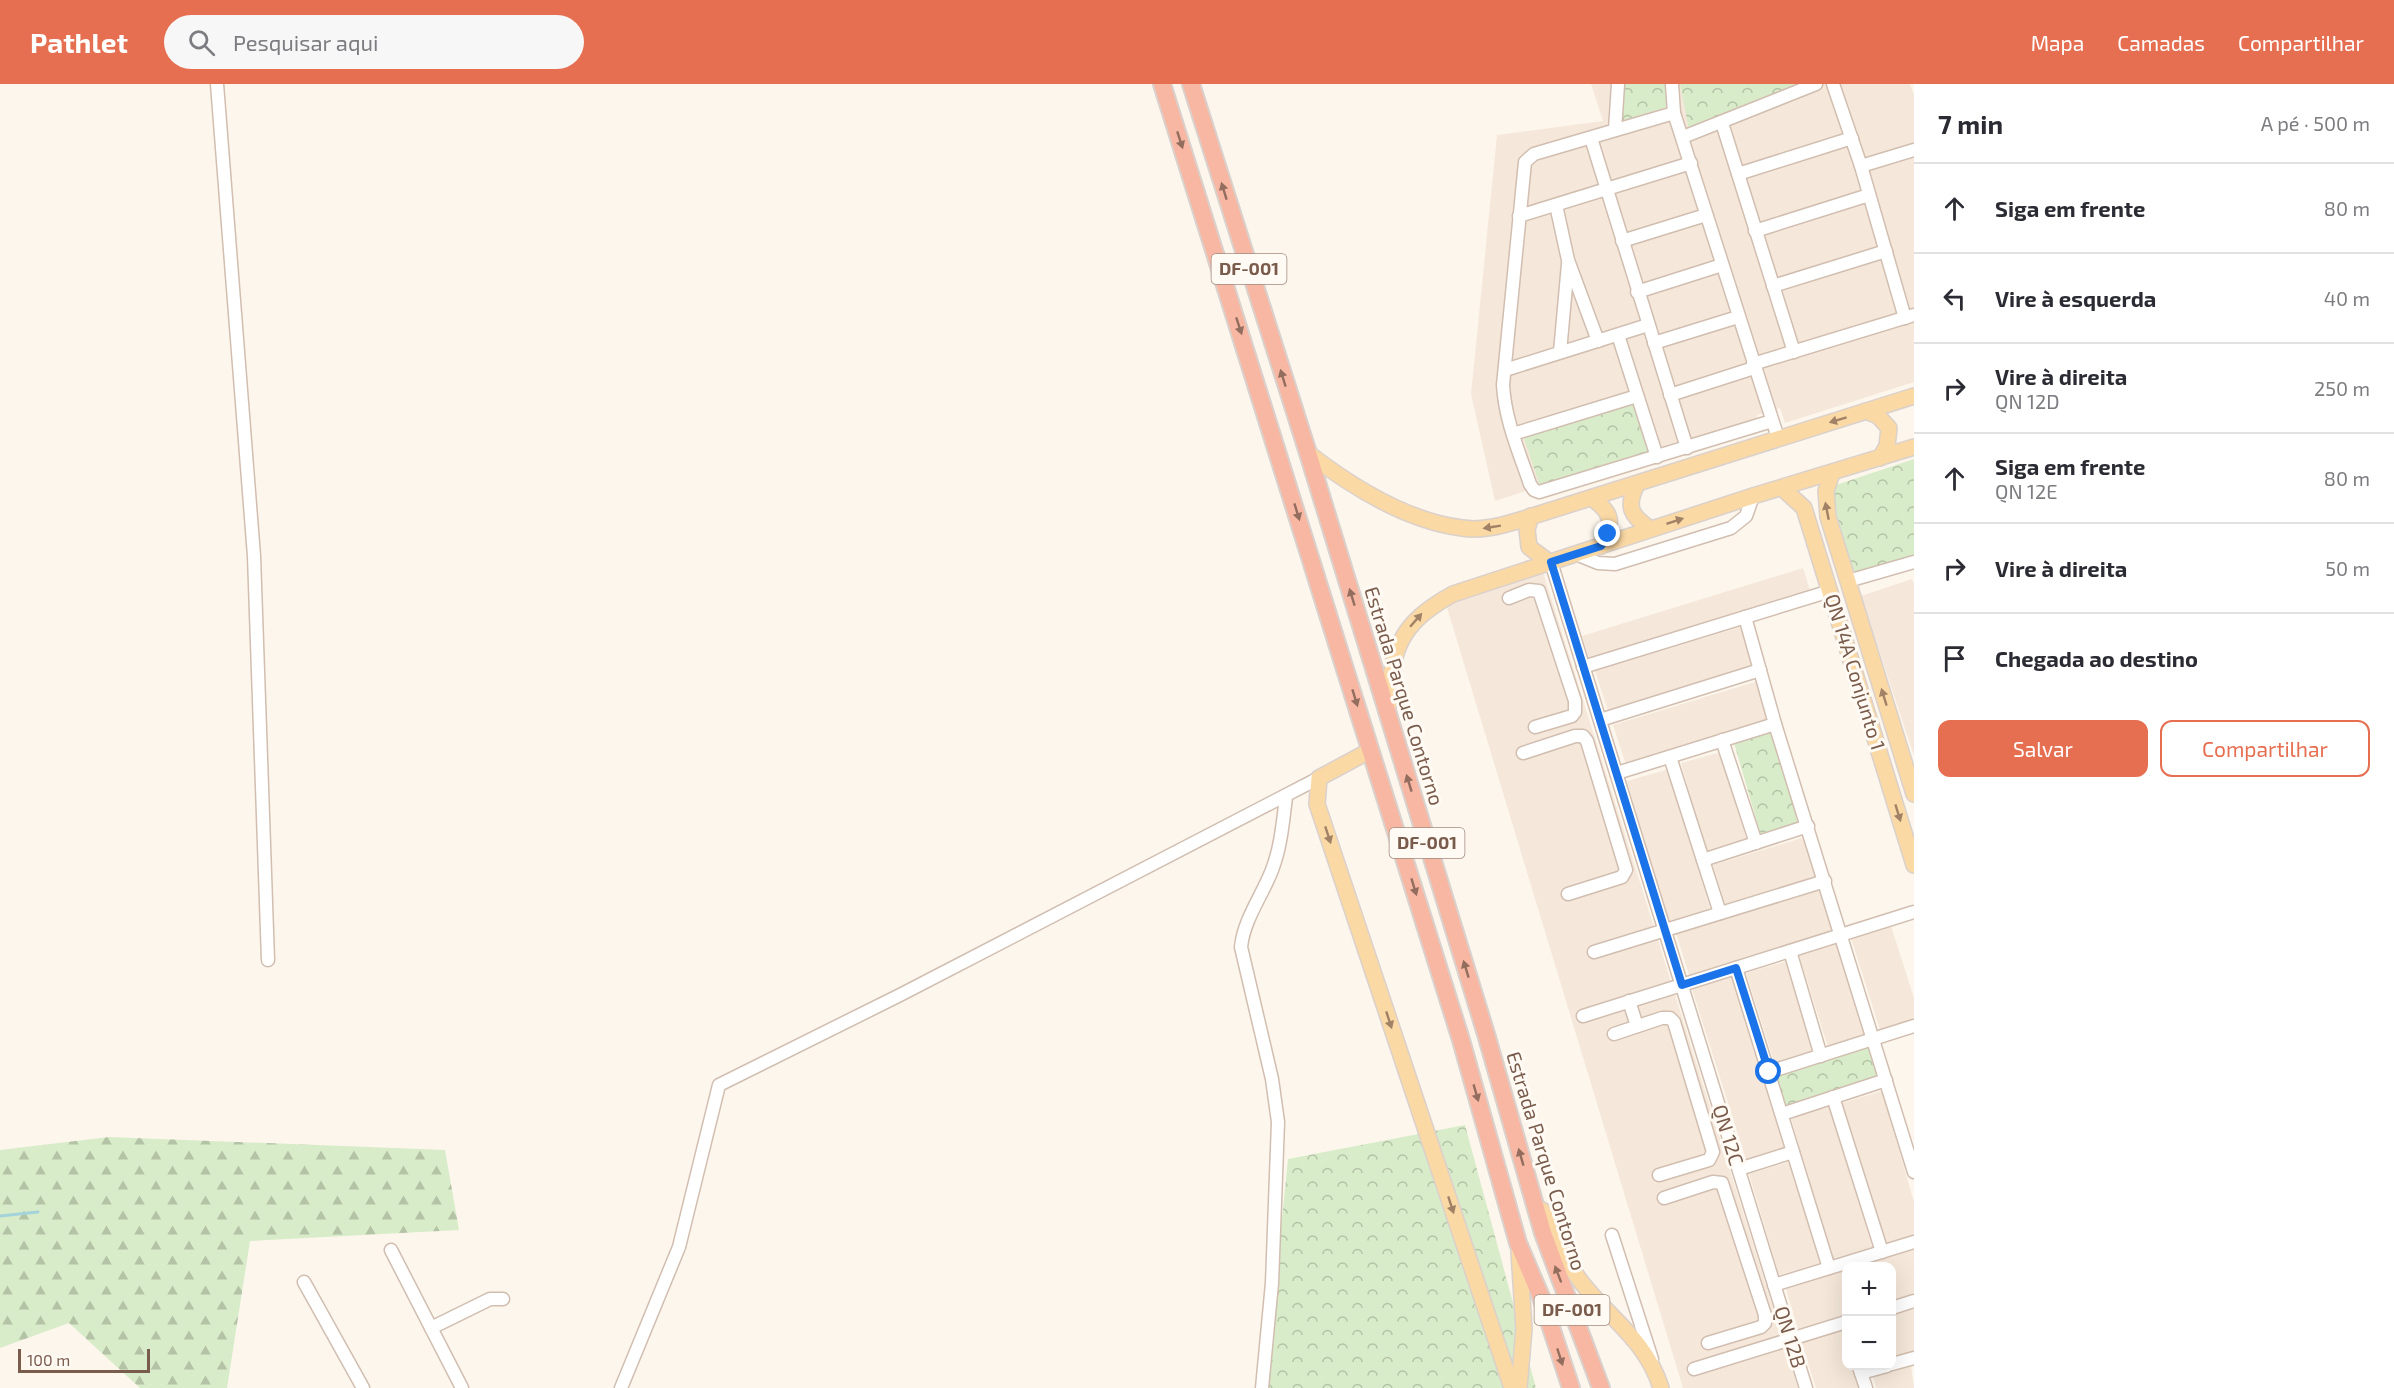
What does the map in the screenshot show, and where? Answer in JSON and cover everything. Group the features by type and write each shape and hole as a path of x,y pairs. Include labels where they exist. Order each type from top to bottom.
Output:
{"highway":[{"name":"DF-001","path":"1162,84 1461,1040 1518,1243 1541,1297 1571,1388"},
{"name":"Estrada Parque Contorno","path":"1191,84 1308,453 1486,1034 1543,1233 1601,1388"},
{"path":"1269,422 1281,414 1294,414"},
{"path":"1461,1040 1470,1051 1480,1055 1486,1046 1486,1034"}],"main road":[{"path":"1308,453 1365,492 1407,512 1463,529 1483,529 1637,484 1914,396"},
{"path":"1866,411 1878,416 1889,428 1887,446 1880,458"},
{"path":"1387,713 1390,674 1398,645 1413,622 1426,609 1452,594 1754,496 1914,447"},
{"name":"QN 14A Conjunto 1","path":"1832,473 1825,503 1914,794"},
{"path":"1637,484 1630,503 1638,520 1651,529"},
{"name":"QN 14A Conjunto 1","path":"1782,488 1804,508 1914,866"},
{"path":"1591,498 1606,510 1610,517 1608,534 1601,546"},
{"path":"1531,516 1527,529 1529,548 1550,562"},
{"path":"1874,732 1888,734 1893,726"},
{"path":"1882,760 1889,749 1902,755"},
{"path":"1371,750 1319,778 1317,804 1512,1388"},
{"path":"1528,1183 1572,1269 1591,1294 1626,1328 1646,1356 1660,1384"},
{"path":"1518,1243 1524,1329 1519,1388"}],"street":[{"path":"217,84 254,556 268,960"},
{"path":"1615,130 1618,84"},
{"path":"1672,84 1674,113 1778,438"},
{"path":"1683,137 1816,84"},
{"path":"1670,395 1794,352 1910,316 1886,251 1861,166 1833,84"},
{"path":"1674,113 1529,156 1523,169 1505,370 1504,402 1513,434 1530,484 1539,492 1772,421"},
{"path":"1722,123 1794,352"},
{"path":"1591,138 1687,448"},
{"path":"1738,174 1852,138"},
{"path":"1861,166 1914,150"},
{"path":"1519,216 1691,163"},
{"path":"1755,231 1869,195"},
{"path":"1556,205 1568,260 1598,341"},
{"path":"1622,241 1706,215"},
{"path":"1773,286 1886,251"},
{"path":"1560,352 1568,260"},
{"path":"1637,292 1722,265"},
{"path":"1654,343 1738,316"},
{"path":"1505,370 1648,325"},
{"path":"1618,335 1657,457"},
{"path":"1513,434 1636,396"},
{"path":"1614,470 1620,489"},
{"path":"1576,554 1598,563 1615,564 1731,528 1746,516 1754,496"},
{"name":"QN 12C","path":"1550,562 1774,1286"},
{"path":"1848,581 1914,562"},
{"path":"1509,598 1529,590 1539,591 1575,701 1575,712 1572,716 1535,727"},
{"path":"1583,667 1830,591"},
{"path":"1745,617 1775,724 1914,1172"},
{"path":"1559,653 1576,647"},
{"path":"1600,720 1760,670"},
{"path":"1617,773 1775,724"},
{"path":"1523,753 1570,737 1583,736 1587,741 1625,864 1625,873 1622,878 1568,894"},
{"path":"1722,740 1756,843"},
{"path":"1670,757 1720,913"},
{"path":"621,1388 679,1247 719,1085 1319,778"},
{"path":"1262,1388 1272,1283 1278,1122 1272,1079 1241,947 1242,932 1273,868 1286,796"},
{"path":"1605,805 1624,799"},
{"path":"1703,860 1808,826"},
{"path":"1594,952 1825,881"},
{"path":"1583,1016 1914,912"},
{"path":"1790,951 1821,1056"},
{"path":"1736,968 1829,1268"},
{"path":"1629,1001 1637,1026"},
{"path":"1614,1034 1662,1018 1672,1020 1713,1152 1709,1160 1659,1175"},
{"path":"1769,1072 1914,1026"},
{"path":"1782,1114 1886,1080"},
{"path":"1833,1097 1882,1252"},
{"path":"1739,1169 1793,1152"},
{"path":"1664,1198 1713,1182 1722,1183 1725,1187 1765,1320 1761,1328 1708,1344"},
{"path":"1612,1235 1660,1384"},
{"path":"1774,1286 1914,1242"},
{"path":"391,1250 462,1388"},
{"path":"304,1282 363,1388"},
{"name":"QN 12B","path":"1774,1286 1806,1388"},
{"path":"432,1329 490,1299 503,1299"},
{"path":"1896,1307 1914,1301"},
{"path":"1694,1369 1842,1326"},
{"path":"1734,1336 1741,1356"},
{"path":"1896,1363 1914,1359"},
{"path":"1860,1370 1866,1388"}],"shaded area":[{"path":"1591,84 1910,84 1914,95 1914,382 1785,423 1780,408 1757,415 1758,421 1693,441 1691,437 1495,501 1471,394 1497,135 1603,121"},
{"path":"1538,556 1798,1388 1683,1388 1445,601"},
{"path":"1803,568 1810,590 1589,658 1582,636"},
{"path":"1912,579 1914,584 1914,756 1861,596"},
{"path":"1740,627 1753,667 1608,711 1595,671"},
{"path":"1758,681 1770,722 1626,765 1613,725"},
{"path":"1721,752 1747,841 1706,852 1681,763"},
{"path":"1669,769 1710,909 1668,922 1627,781"},
{"path":"1805,837 1817,877 1725,904 1713,865"},
{"path":"1819,889 1833,931 1689,975 1676,933"},
{"path":"1891,926 1914,998 1914,1019 1880,1030 1851,938"},
{"path":"1840,942 1869,1034 1828,1047 1799,955"},
{"path":"1787,961 1815,1053 1775,1065 1746,973"},
{"path":"1732,977 1786,1148 1746,1160 1692,989"},
{"path":"1882,1091 1914,1202 1914,1235 1883,1244 1842,1103"},
{"path":"1831,1106 1872,1247 1832,1259 1791,1118"},
{"path":"1789,1162 1820,1263 1779,1275 1749,1174"},
{"path":"1914,1249 1914,1294 1896,1300 1896,1262 1870,1262"},
{"path":"1842,1271 1842,1316 1798,1330 1786,1289"},
{"path":"1914,1308 1914,1353 1896,1359 1896,1316 1896,1314"},
{"path":"1841,1330 1842,1370 1854,1370 1860,1388 1816,1388 1801,1342"},
{"path":"1911,1366 1914,1388 1876,1388 1873,1377"}],"green space":[{"path":"1625,84 1667,84 1667,107 1621,121"},
{"path":"1680,84 1802,84 1689,130"},
{"path":"1634,403 1651,453 1541,489 1524,438"},
{"path":"1914,459 1914,558 1852,577 1832,495 1833,486"},
{"path":"1773,732 1800,824 1761,836 1734,743"},
{"path":"1869,1046 1879,1080 1786,1110 1775,1076"},
{"path":"1465,1125 1536,1388 1265,1388 1288,1159"},
{"path":"109,1137 445,1150 459,1230 250,1241 227,1388 140,1388 69,1323 0,1348 0,1150"}],"waterway":[{"path":"0,1216 38,1212"}],"route":[{"path":"1608,534 1601,546 1551,562 1576,647 1682,985 1736,968 1769,1072"}]}
